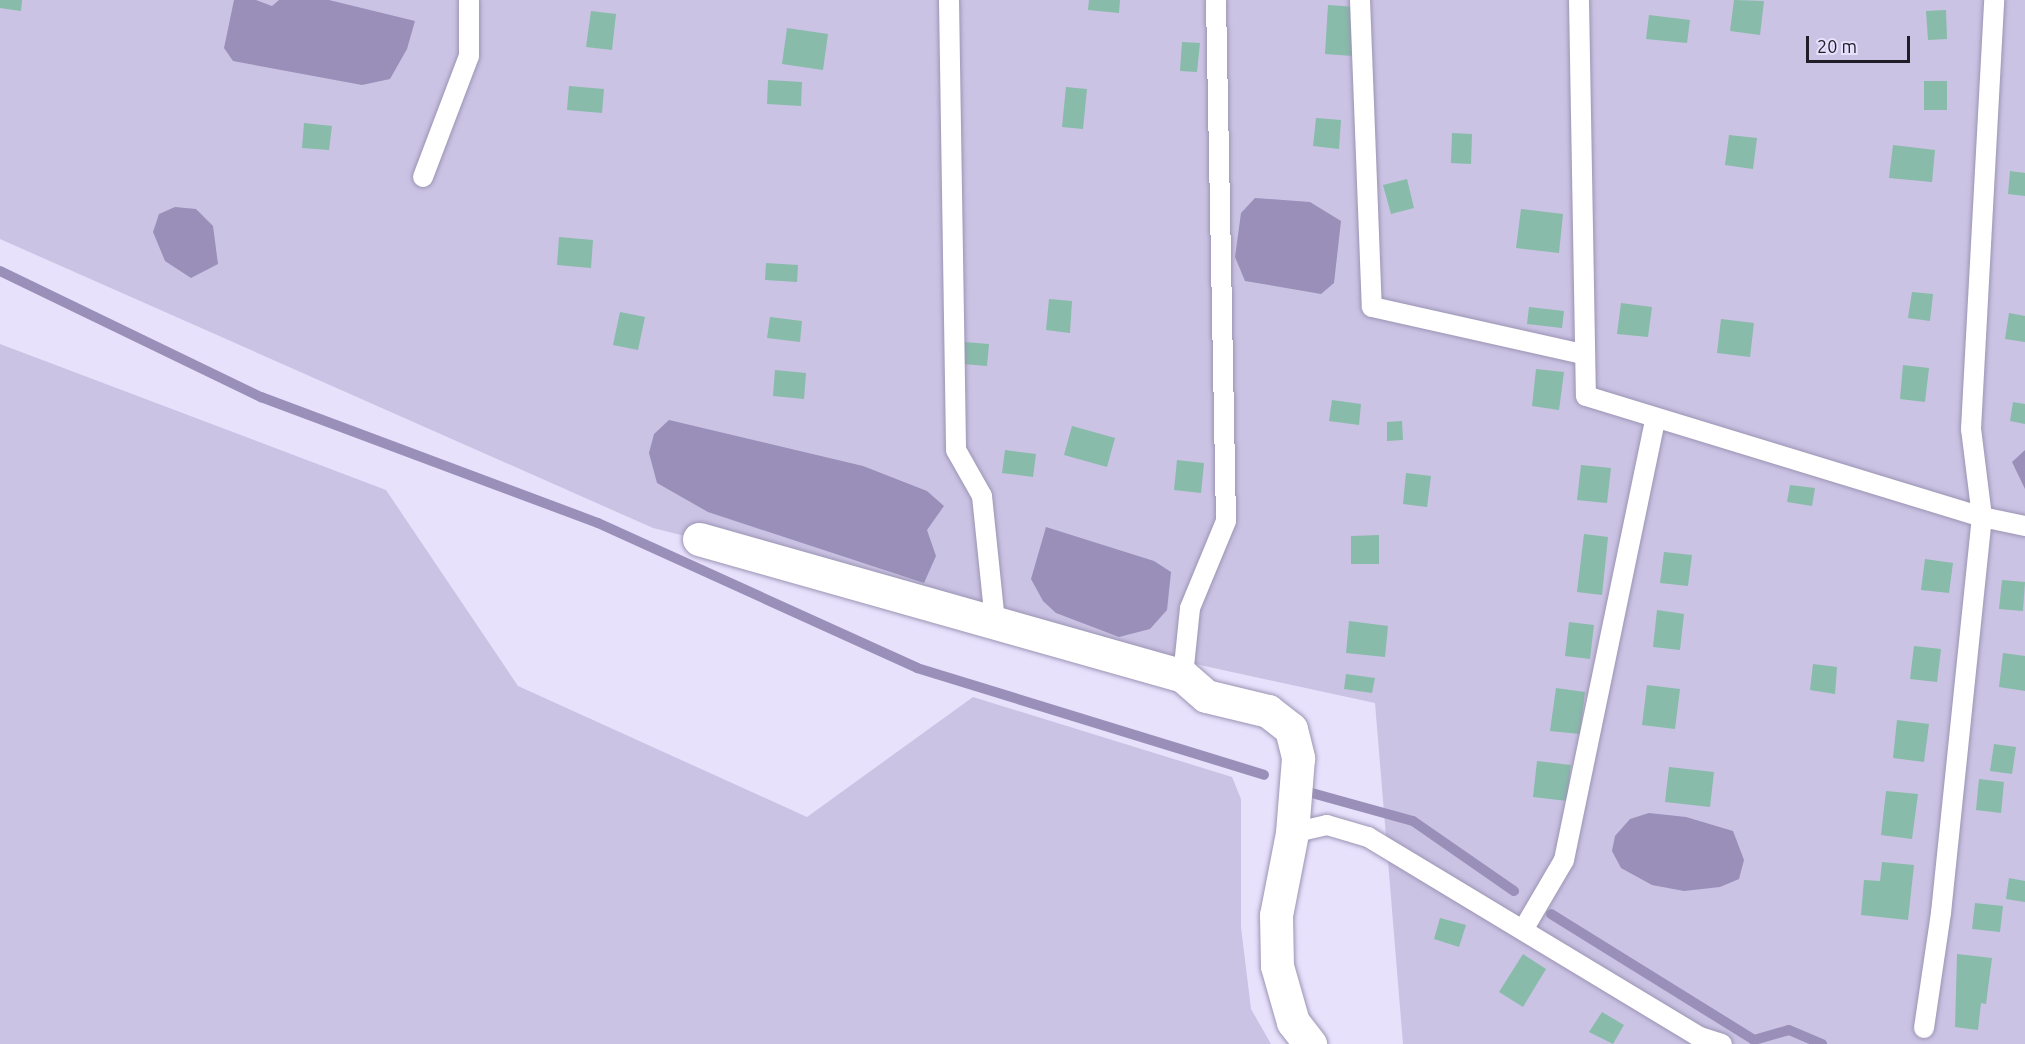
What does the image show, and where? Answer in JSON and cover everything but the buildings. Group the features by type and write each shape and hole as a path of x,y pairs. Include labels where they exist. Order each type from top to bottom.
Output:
{"street":[{"path":"699,539 1184,676 1206,696 1268,711 1291,729 1298,758 1292,833 1276,915 1277,966 1293,1022 1310,1044"}],"lane":[{"path":"423,177 469,56 469,0"},
{"path":"949,0 956,450 982,496 995,621"},
{"path":"1184,676 1190,608 1226,521 1216,0"},
{"path":"1360,0 1372,308 1583,354"},
{"path":"1579,0 1583,354 1586,396 1654,420 1982,517 2025,526"},
{"path":"1924,1029 1941,913 1982,517 1971,429 1994,0"},
{"path":"1523,930 1564,860 1654,420"},
{"path":"1292,833 1327,825 1368,837 1700,1037 1722,1044"}],"shaded area":[{"path":"0,0 2025,0 2025,1044 1403,1044 1375,703 1200,665 653,528 0,239"},
{"path":"234,0 256,0 272,6 279,0 329,0 415,21 407,49 390,79 362,85 233,61 224,48"},
{"path":"1255,198 1310,202 1341,221 1334,283 1321,294 1245,281 1235,257 1241,213"},
{"path":"175,207 196,209 213,226 218,264 191,278 165,261 153,232 159,214"},
{"path":"0,344 386,490 518,686 807,817 973,697 1232,777 1241,799 1241,927 1251,1009 1271,1044 0,1044"},
{"path":"669,420 863,466 927,491 944,506 927,530 936,556 924,583 708,512 657,483 649,453 654,434"},
{"path":"2025,450 2025,489 2012,462"},
{"path":"1046,527 1154,561 1171,572 1167,610 1150,629 1119,637 1056,613 1043,601 1031,579"},
{"path":"1649,813 1686,817 1733,831 1744,860 1739,879 1720,887 1684,891 1652,885 1621,868 1612,851 1615,836 1630,819"}],"waterway":[{"path":"0,271 261,397 598,523 917,668 1264,775"},
{"path":"1301,790 1413,821 1514,891"},
{"path":"1551,914 1754,1040 1789,1030 1822,1044"}]}
